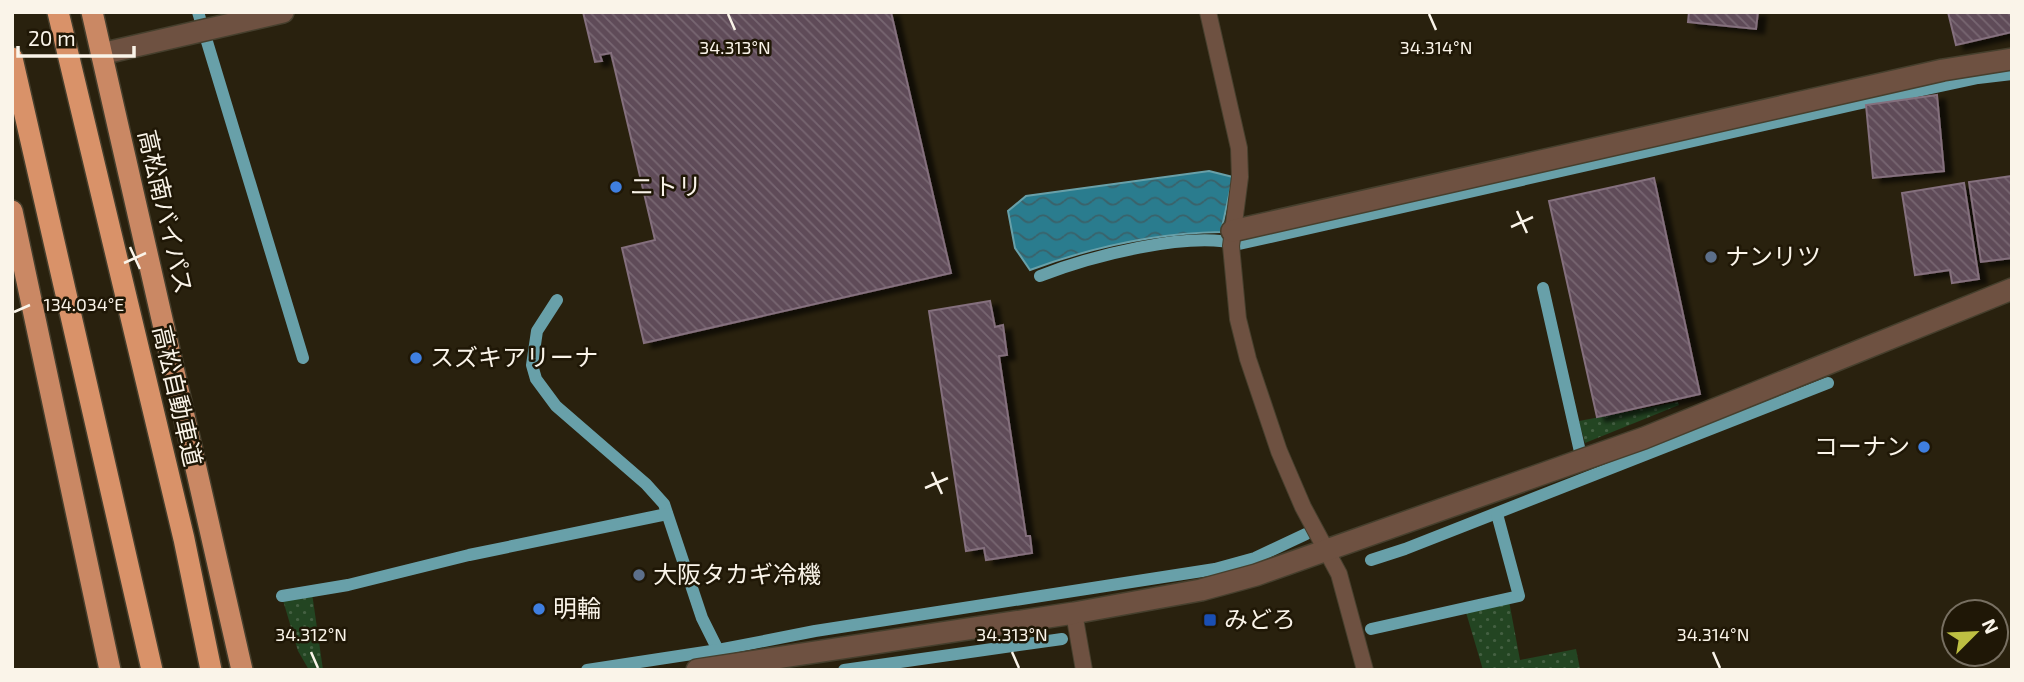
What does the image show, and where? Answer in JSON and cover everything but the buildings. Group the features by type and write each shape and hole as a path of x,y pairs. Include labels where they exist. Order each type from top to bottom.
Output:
{"highway":[{"name":"高松自動車道","path":"58,12 184,539 211,670"},
{"name":"高松南バイパス","path":"92,12 242,670"},
{"path":"12,58 152,670"},
{"path":"12,211 110,670"}],"street":[{"path":"101,54 284,12"},
{"path":"1232,231 1943,70 2012,59"},
{"path":"708,669 1074,613 1201,590 1256,575 1644,438 2012,289"}],"lane":[{"path":"1208,12 1239,148 1240,177 1231,246 1236,297 1248,359 1279,452 1303,507 1339,574 1365,670"},
{"path":"1074,613 1084,670"}],"green space":[{"path":"1678,402 1679,405 1585,443 1579,421"},
{"path":"312,593 323,670 309,670 298,651 282,597"},
{"path":"1509,601 1520,660 1576,649 1580,669 1483,670 1465,609"}],"water":[{"path":"1209,171 1233,177 1221,232 1148,238 1077,254 1030,270 1015,248 1008,211 1026,196"}],"waterway":[{"path":"198,12 303,358"},
{"path":"1040,276 1085,261 1167,243 1218,241 1239,244 1857,104 1978,78 2012,74"},
{"path":"1543,288 1583,465"},
{"path":"557,300 537,331 532,365 536,379 556,406 646,484 664,504 702,618 718,650"},
{"path":"1371,560 1828,383"},
{"path":"282,596 348,585 469,555 667,514"},
{"path":"1371,629 1519,596 1497,514"},
{"path":"587,670 718,650 815,631 1215,569 1255,558 1306,534"},
{"path":"844,670 1062,639"}],"place":[{"name":"ニトリ","path":"616,187"},
{"name":"ナンリツ","path":"1711,257"},
{"name":"スズキアリーナ","path":"416,358"},
{"name":"コーナン","path":"1924,447"},
{"name":"大阪タカギ冷機","path":"639,575"},
{"name":"明輪","path":"539,609"},
{"name":"みどろ","path":"1210,620"}]}
